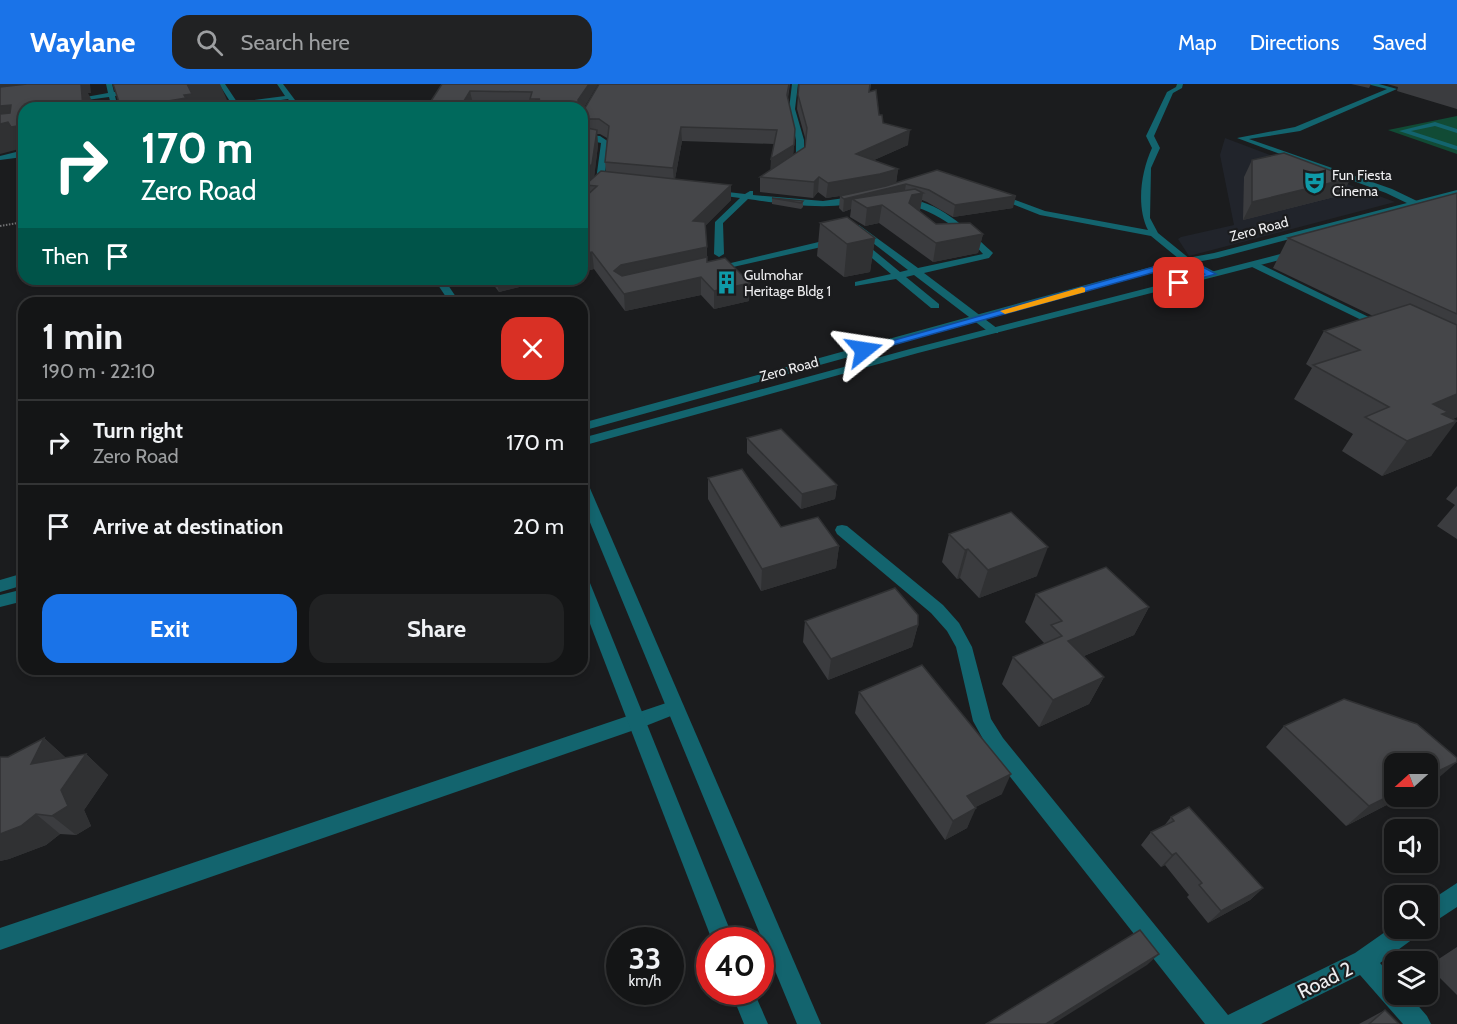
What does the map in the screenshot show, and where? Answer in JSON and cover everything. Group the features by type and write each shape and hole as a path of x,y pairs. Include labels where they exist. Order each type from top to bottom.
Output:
{"street":[{"path":"109,84 114,102"},
{"path":"222,84 234,102"},
{"path":"280,84 293,102"},
{"path":"781,174 800,159 800,140 792,109 795,84"},
{"path":"1180,84 1179,88 1170,92 1150,136 1156,148 1147,168 1144,212 1154,234 1187,261 1212,274"},
{"path":"1370,84 1394,89 1298,129 1241,138 1389,191 1433,211"},
{"path":"67,100 144,89"},
{"path":"250,102 289,97"},
{"path":"1456,145 1403,131 1435,124 1457,130"},
{"path":"588,137 597,138 604,142 600,181 588,194"},
{"path":"0,158 18,155"},
{"path":"600,181 611,182"},
{"path":"719,254 719,222 756,188"},
{"path":"701,191 822,204 871,197"},
{"path":"1389,191 1451,207"},
{"name":"Zero Road","path":"588,425 1187,261 1333,226 1457,192"},
{"path":"989,193 1043,213 1154,234"},
{"path":"859,284 986,256 988,253 969,236 915,201 893,203"},
{"path":"925,215 936,213"},
{"path":"857,226 993,331"},
{"path":"1333,226 1348,232"},
{"path":"952,238 969,236"},
{"path":"702,271 848,238 857,241 935,306"},
{"name":"Zero Road","path":"588,440 679,414 1307,250"},
{"path":"1255,265 1393,332"},
{"path":"670,402 679,414"},
{"path":"588,500 809,1024"},
{"path":"842,530 937,609 953,627 964,647 982,721 996,744 1220,1024"},
{"path":"0,586 18,581"},
{"path":"0,601 18,596"},
{"path":"588,598 718,927"},
{"path":"0,939 637,722 675,707"},
{"path":"1438,908 1457,894"},
{"name":"Road 2","path":"1236,1024 1363,961 1394,939"},
{"path":"1363,961 1419,1024"},
{"path":"748,1005 756,1024"}],"path":[{"path":"0,225 18,223"}],"shaded area":[{"path":"1225,138 1395,202 1189,256 1178,239 1234,225 1220,155"}],"green space":[{"path":"1457,116 1457,154 1388,130"}],"building":[{"path":"27,84 81,84 82,102 18,102 18,126 11,127 8,122 0,124 0,114 10,113 11,105 0,106 0,87"},
{"path":"113,84 187,84 192,94 184,95 186,98 169,102 119,102"},
{"path":"442,84 589,84 578,102 532,102 540,99 530,99 532,92 470,91 464,101 431,101"},
{"path":"599,84 789,84 787,95 795,129 794,145 771,159 777,130 681,127 673,168 605,162 609,126 599,119 588,119 588,103"},
{"path":"799,84 870,84 869,92 876,90 879,115 882,115 883,123 910,130 856,154 898,169 828,183 819,177 814,182 760,177 805,147 807,128 798,95"},
{"path":"588,128 597,130 592,164 588,168"},
{"path":"1284,153 1351,178 1252,202 1252,160"},
{"path":"937,170 1016,196 955,205 929,190 906,184 844,199 840,196 886,186"},
{"path":"601,171 731,185 693,221 705,222 707,247 621,265 614,271 622,276 707,257 707,262 725,258 750,283 714,291 701,277 624,294 592,252 588,253 588,194 597,186 588,185 588,182"},
{"path":"915,189 923,193 912,195 909,203 936,224 970,223 983,234 936,243 882,205 867,208 852,199"},
{"path":"1457,193 1457,314 1288,238"},
{"path":"772,198 803,201 801,203"},
{"path":"847,217 875,238 847,244 820,223"},
{"path":"1410,304 1457,325 1457,394 1433,404 1448,412 1442,414 1457,421 1407,441 1365,417 1389,407 1313,365 1360,350 1324,331"},
{"path":"781,429 837,485 802,494 747,438"},
{"path":"742,469 781,527 818,517 839,546 762,569 708,478"},
{"path":"1011,512 1048,547 988,570 968,549 965,550 949,534"},
{"path":"1106,567 1149,607 1068,641 1104,677 1053,700 1013,657 1062,636 1051,625 1062,621 1036,594"},
{"path":"895,588 918,615 918,625 831,659 805,621"},
{"path":"922,665 1011,774 967,796 976,808 953,821 859,692"},
{"path":"1344,699 1417,724 1457,758 1457,762 1438,771 1438,753 1384,753 1384,798 1369,806 1284,726"},
{"path":"44,738 31,764 86,754 61,790 68,806 52,816 36,814 21,826 0,834 0,757 8,757"},
{"path":"1189,807 1263,888 1221,911 1199,885 1202,883 1176,853 1172,855 1151,832 1174,821 1171,817"},
{"path":"1140,930 1159,954 1046,1024 986,1024"},
{"path":"1385,1010 1399,1024 1369,1024"}],"slow traffic":[{"path":"1005,311 1082,290"}],"place":[{"name":"Fun Fiesta Cinema","path":"1314,183"},
{"name":"Gulmohar Heritage Bldg 1","path":"726,283"}],"route":[{"path":"864,350 1185,261 1212,274 1179,283"}]}
